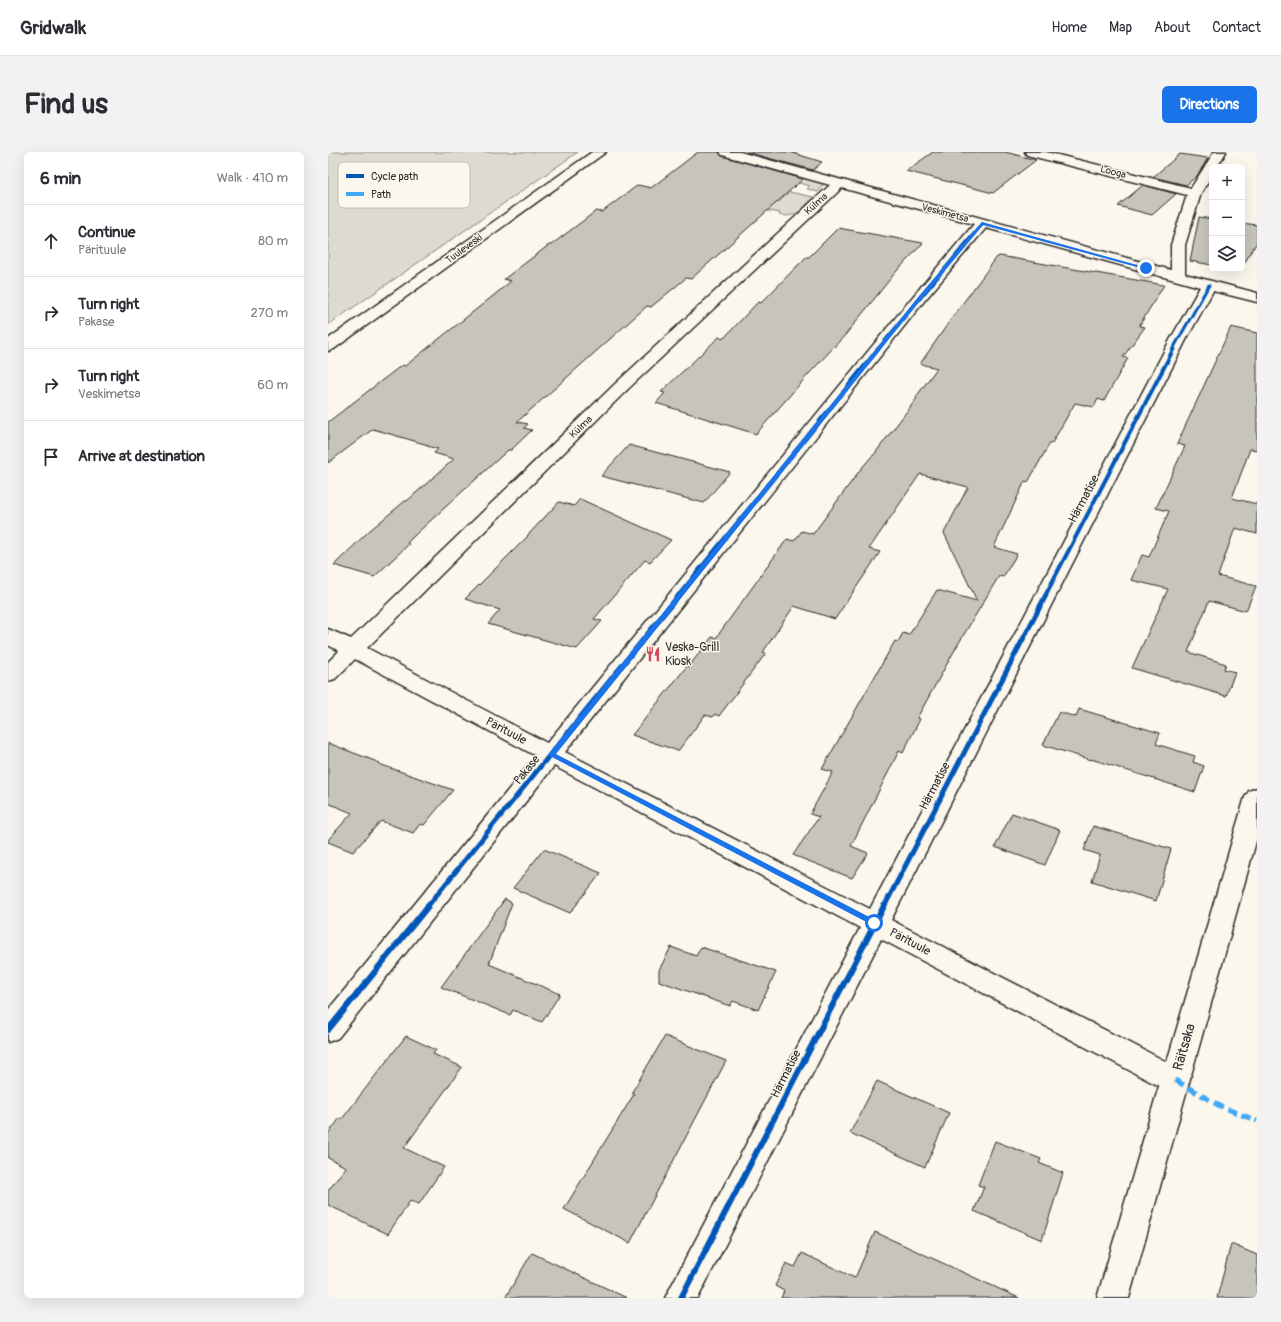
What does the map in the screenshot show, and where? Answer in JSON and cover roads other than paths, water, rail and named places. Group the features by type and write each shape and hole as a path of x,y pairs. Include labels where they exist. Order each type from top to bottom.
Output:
{"street":[{"name":"Tuuleveski","path":"328,346 600,152"},
{"name":"Veskimetsa","path":"726,152 982,224 1257,298"},
{"name":"Looga","path":"1031,152 1194,193"},
{"path":"1178,277 1178,245 1194,193 1220,152"},
{"name":"Külma","path":"328,674 622,386 838,184"},
{"name":"Pakase","path":"328,1030 552,755 920,297 982,224"},
{"name":"Härmatise","path":"681,1298 874,923 1175,347 1209,285"},
{"name":"Pärituule","path":"328,636 552,755 1174,1080"},
{"name":"Räitsaka","path":"1113,1298 1174,1080 1257,797"}],"place":[{"name":"Veska-Grill Kiosk","path":"653,654"}]}
